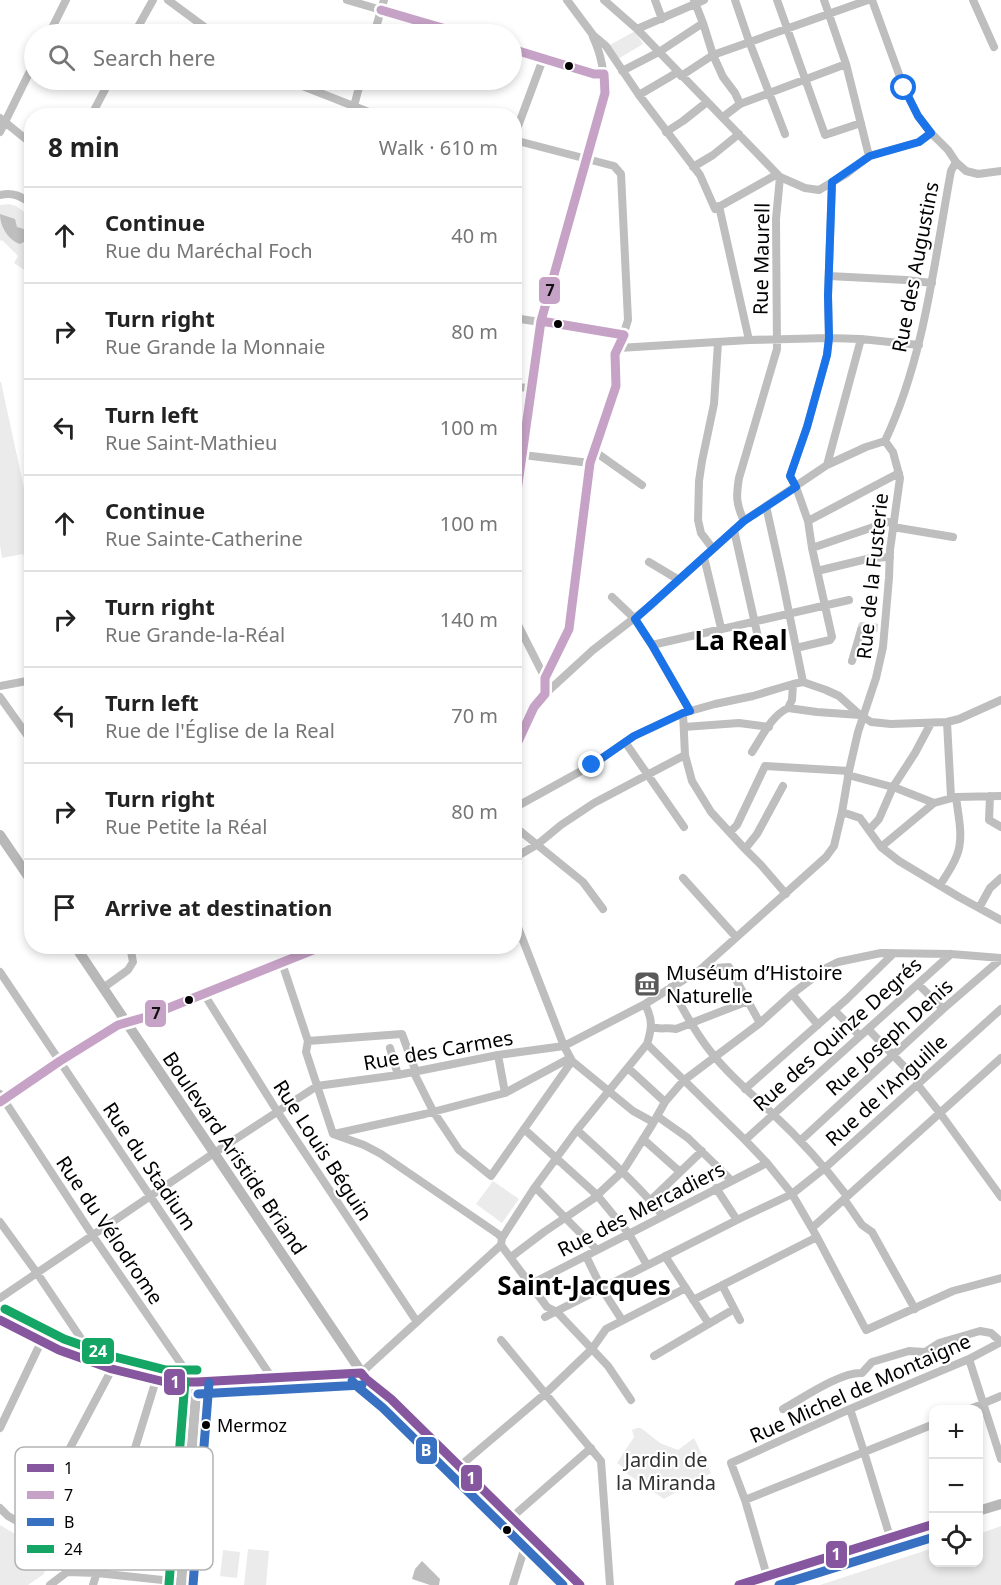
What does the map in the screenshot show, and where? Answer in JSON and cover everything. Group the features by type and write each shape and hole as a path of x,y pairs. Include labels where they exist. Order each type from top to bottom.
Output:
{"main road":[{"path":"0,835 24,870"},
{"name":"Boulevard Aristide Briand","path":"80,954 363,1376"},
{"path":"363,1376 391,1399 580,1585"},
{"path":"363,1376 384,1410 562,1585"},
{"path":"983,1509 1001,1504"},
{"path":"739,1585 929,1525"}],"street":[{"path":"54,24 66,0"},
{"path":"140,24 153,0"},
{"path":"168,0 200,24"},
{"path":"347,0 429,24"},
{"path":"377,24 384,0"},
{"path":"522,439 541,321 605,93 599,50 592,35 567,0"},
{"path":"604,0 637,29 780,177 805,188 819,190 870,156 919,142 931,133"},
{"path":"655,0 662,19"},
{"path":"735,0 785,134"},
{"path":"777,0 825,135 861,123"},
{"path":"824,0 846,64 870,156"},
{"path":"639,95 713,55 870,0 904,88 918,116 931,133 966,171 978,174 1001,171"},
{"path":"973,0 994,47"},
{"path":"637,29 697,1 713,55 723,77 740,104"},
{"path":"622,71 658,52 703,23"},
{"path":"592,35 606,46 639,95 700,175 717,207 749,340"},
{"path":"522,52 594,74 604,74"},
{"path":"522,116 543,59"},
{"path":"723,117 740,104 846,64"},
{"path":"0,132 2,120 24,81"},
{"path":"95,108 105,90"},
{"path":"313,90 359,108"},
{"path":"354,106 358,90"},
{"path":"666,132 707,102"},
{"path":"2,120 24,138"},
{"path":"693,168 739,134"},
{"path":"522,140 614,166 621,174 628,320 615,354 616,386 590,463 569,629 545,678 545,694"},
{"name":"Rue des Augustins","path":"885,441 897,414 919,345 951,171 956,162"},
{"path":"717,207 774,177 780,177"},
{"name":"Rue Maurell","path":"744,521 736,499 739,477 777,349 776,219 780,177"},
{"path":"796,648 830,640 832,637 808,521 790,476 807,427 827,355 832,182"},
{"path":"0,195 12,194 24,199"},
{"path":"829,276 932,283"},
{"path":"522,319 624,335"},
{"path":"619,348 749,340 829,338 919,345"},
{"path":"827,465 861,339"},
{"path":"714,549 701,533 698,520 699,481 714,404 718,343"},
{"path":"522,387 532,388"},
{"path":"522,733 534,707 545,694 593,650 635,619 680,580 744,521 827,465 885,441 893,452 899,473 808,521"},
{"path":"594,451 642,485"},
{"path":"522,454 590,463"},
{"name":"Rue de la Fusterie","path":"701,969 786,894 826,857 834,846 862,716 884,647 882,628 899,473"},
{"path":"766,506 803,682"},
{"path":"812,548 888,522 952,537"},
{"path":"734,530 758,637"},
{"path":"704,557 721,628"},
{"path":"817,571 871,558 890,558"},
{"path":"649,562 680,580"},
{"path":"612,597 635,619 652,645 686,712 685,755 692,781 711,812 786,894"},
{"path":"652,645 849,600"},
{"path":"852,661 861,630"},
{"path":"522,633 545,678"},
{"path":"0,686 24,682"},
{"path":"522,804 588,767 641,733 686,712 793,684 803,682 826,690 839,696 872,722 891,724 947,722 1001,700"},
{"path":"752,752 779,713 788,708 792,700 793,684"},
{"path":"0,697 24,731"},
{"path":"788,708 862,716"},
{"path":"940,885 960,847 947,722"},
{"path":"684,727 739,723 768,727"},
{"path":"869,830 879,819 893,787 931,723"},
{"path":"625,742 684,827"},
{"path":"522,853 594,803 685,755"},
{"path":"730,832 737,825 765,766 849,773 934,803"},
{"path":"745,849 757,834 783,786"},
{"path":"990,796 989,820 1001,827"},
{"path":"881,847 934,803 953,797 1001,796"},
{"path":"842,812 860,818 881,847 899,861 1001,920"},
{"path":"522,832 583,882 603,909"},
{"path":"683,878 735,937"},
{"path":"979,908 990,888 1001,878"},
{"path":"522,938 571,1060 633,1111 655,1119 688,1138 732,1181"},
{"path":"511,1257 597,1195 623,1171 664,1102 683,1081 760,1023 826,968 838,962 881,953 951,954 1001,959"},
{"path":"103,988 128,970 133,962 132,954"},
{"path":"1,1099 118,1025 126,1024 304,954"},
{"path":"745,1089 893,954"},
{"name":"Rue des Quinze Degrés","path":"745,1140 951,954"},
{"name":"Rue Joseph Denis","path":"800,1141 893,1054 1001,959"},
{"path":"282,963 308,1041 306,1052 333,1134"},
{"path":"701,969 729,967 760,1023"},
{"name":"Rue des Carmes","path":"316,1086 415,1073 498,1055 564,1046 645,1004 701,969"},
{"name":"Rue du Stadium","path":"0,972 272,1378"},
{"path":"918,984 943,1009"},
{"path":"671,987 690,1023 714,1057 826,1167 862,1225 872,1232 915,1309"},
{"name":"Rue Louis Béguin","path":"204,994 277,1111 417,1322"},
{"path":"792,994 818,1024"},
{"path":"652,1027 676,1029 748,1001"},
{"path":"0,1320 41,1342 85,1359 112,1369 165,1382 363,1376 501,1241 556,1157 647,1044 652,1027 651,1015 645,1004"},
{"name":"Rue de l'Anguille","path":"545,1317 792,1194 826,1167 1001,1009"},
{"path":"834,1010 860,1036"},
{"path":"868,1029 918,1083 1001,1197"},
{"path":"308,1041 402,1034 415,1073 433,1111 459,1150 491,1176 571,1060"},
{"path":"647,1044 745,1140 792,1194 866,1330 953,1291 1001,1278"},
{"path":"390,1048 398,1075"},
{"path":"498,1055 505,1093"},
{"path":"812,1228 1001,1058"},
{"path":"333,1134 505,1093 571,1060"},
{"path":"628,1068 664,1102"},
{"path":"0,1298 316,1086"},
{"name":"Rue du Vélodrome","path":"1,1099 188,1374 197,1382"},
{"path":"524,1129 597,1195 629,1234 647,1265"},
{"path":"577,1130 623,1171 663,1216"},
{"path":"333,1134 381,1154 490,1228 547,1307 557,1312 608,1366 631,1400"},
{"path":"643,1139 679,1171"},
{"path":"651,1200 702,1151"},
{"name":"Rue des Mercadiers","path":"531,1284 767,1163"},
{"path":"535,1187 596,1250"},
{"path":"716,1188 737,1220"},
{"path":"0,1222 84,1343 85,1359"},
{"path":"693,1300 817,1237"},
{"path":"586,1256 602,1289 622,1320"},
{"path":"665,1256 709,1324"},
{"path":"722,1285 740,1320"},
{"path":"460,1466 546,1393 592,1349 606,1329 686,1288"},
{"path":"654,1356 734,1310"},
{"path":"783,1409 833,1382 853,1373 862,1373 872,1362 909,1352 925,1352 939,1343 980,1331 992,1333 1001,1342"},
{"path":"501,1340 601,1461 609,1585"},
{"path":"0,1428 41,1342"},
{"name":"Rue Michel de Montaigne","path":"745,1500 731,1463 850,1409 969,1359 1001,1342"},
{"path":"969,1359 1001,1459"},
{"path":"71,1447 112,1369"},
{"path":"136,1447 156,1380"},
{"path":"192,1447 197,1382"},
{"path":"979,1405 1001,1395"},
{"path":"850,1409 890,1537"},
{"path":"767,1576 745,1500 929,1426"},
{"path":"511,1518 591,1448"},
{"path":"0,1508 15,1520"},
{"path":"513,1585 523,1553 532,1538"},
{"path":"93,1585 98,1570"},
{"path":"50,1585 67,1572 97,1573 183,1584"}],"green space":[{"path":"635,31 643,44 618,59 610,45"},
{"path":"0,205 16,206 24,212 24,270 14,263 18,256 2,240 0,241"},
{"path":"1,382 24,489 24,556 23,554 2,558 0,545"},
{"path":"493,1181 519,1199 502,1223 476,1204"},
{"name":"Jardin de la Miranda","path":"641,1428 660,1443 678,1450 694,1438 711,1473 664,1499 626,1473 628,1471 617,1463 634,1437 632,1430"},
{"path":"0,1525 15,1534 15,1570 45,1570 44,1574 28,1585 0,1585"},
{"path":"1001,1526 1001,1585 820,1585 929,1549 929,1567 983,1567 983,1533"},
{"path":"248,1549 269,1551 266,1585 244,1585"},
{"path":"223,1550 240,1552 237,1578 220,1576"}],"shaded area":[{"path":"0,214 15,219 17,227 24,229 24,242 20,244 8,236"},
{"path":"422,1561 440,1579 439,1585 430,1585 412,1579 415,1569"}],"tunnel":[{"path":"861,630 862,626 880,628"}],"transit line":[{"name":"7","path":"381,10 429,24"},
{"name":"7","path":"522,52 594,74 604,74"},
{"name":"7","path":"522,455 541,321 605,93 604,74"},
{"name":"7","path":"522,733 534,707 545,694 545,678 569,629 590,463 616,386 615,354 624,335 541,321"},
{"name":"7","path":"0,1102 118,1025 146,1017 303,954"},
{"name":"24","path":"5,1309 64,1339 115,1357 166,1370 197,1370"},
{"name":"1","path":"0,1320 59,1350 112,1369 165,1382 361,1373"},
{"name":"1","path":"361,1373 391,1399 580,1585"},
{"name":"24","path":"180,1447 185,1381"},
{"name":"B","path":"352,1381 383,1408 563,1585"},
{"name":"B","path":"204,1447 209,1383"},
{"name":"B","path":"198,1394 362,1385"},
{"name":"1","path":"739,1585 929,1526"},
{"name":"B","path":"779,1585 929,1539"},
{"name":"24","path":"169,1584 170,1570"},
{"name":"B","path":"193,1585 194,1570"}],"place":[{"name":"Muséum d’Histoire Naturelle","path":"647,984"},
{"name":"Mermoz","path":"206,1425"}],"district":[{"name":"La Real","path":"741,640"},
{"name":"Saint-Jacques","path":"584,1285"}],"route":[{"path":"592,765 634,736 690,711 635,619 744,521 796,487 790,476 807,427 827,355 832,182 870,156 919,142 931,133 918,116 904,88"}]}
